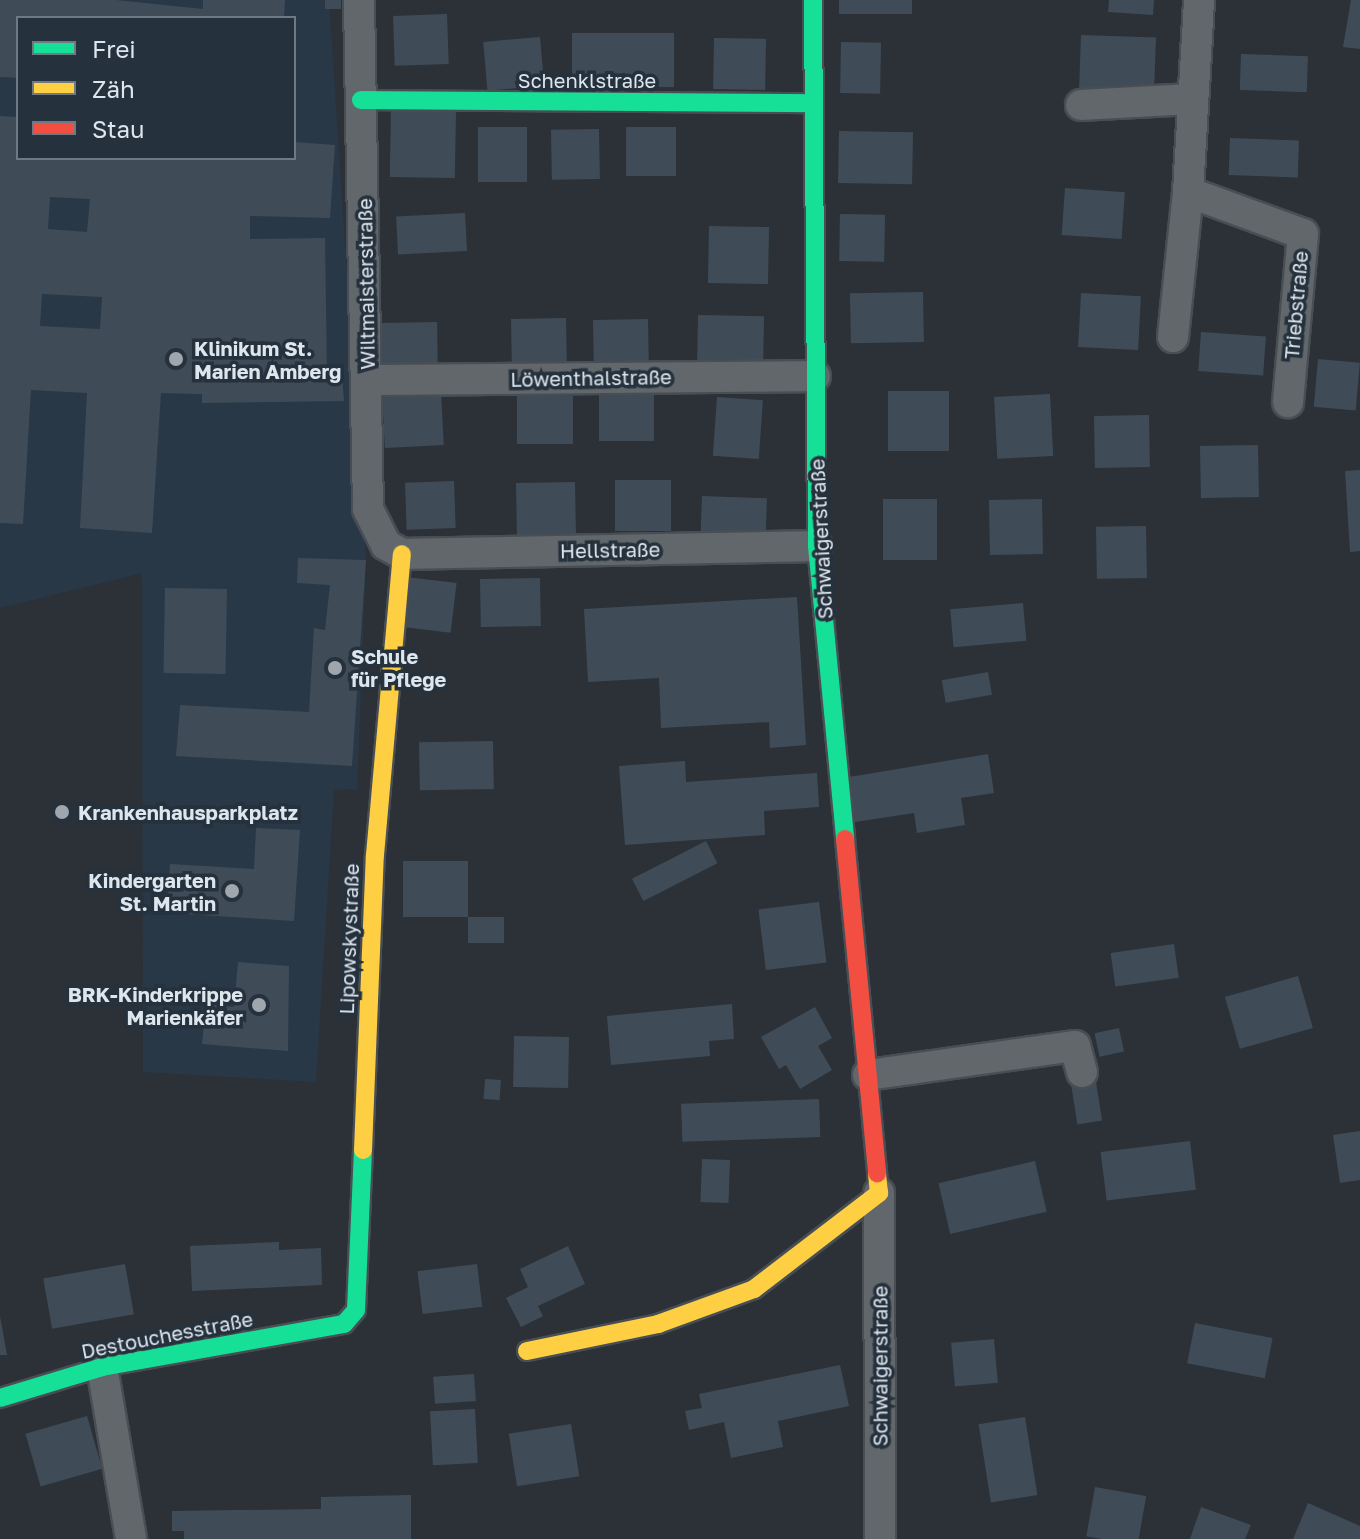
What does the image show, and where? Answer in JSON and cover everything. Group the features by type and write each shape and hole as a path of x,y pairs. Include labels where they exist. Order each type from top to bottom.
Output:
{"street":[{"name":"Wiltmaisterstraße","path":"359,0 368,509 375,532 402,554"},
{"name":"Schwaigerstraße","path":"813,0 817,546 879,1193 880,1539"},
{"path":"1173,337 1188,192 1199,0"},
{"path":"1081,105 1191,99"},
{"name":"Schenklstraße","path":"361,100 812,103"},
{"name":"Triebstraße","path":"1188,192 1303,234 1288,402"},
{"name":"Löwenthalstraße","path":"368,380 815,376"},
{"name":"Hellstraße","path":"402,554 817,546"},
{"name":"Lipowskystraße","path":"344,1324 356,1310 375,855 402,554"},
{"path":"868,1075 1075,1046 1082,1072"},
{"path":"527,1351 658,1324 754,1289 879,1193"},
{"name":"Destouchesstraße","path":"0,1398 102,1367 344,1324"},
{"path":"102,1367 131,1539"}],"shaded area":[{"name":"Klinikum St. Marien Amberg","path":"0,0 329,0 366,560 357,789 334,790 316,1082 143,1072 142,573 0,608"}],"building":[{"path":"0,0 116,0 203,9 203,0 285,0 284,16 16,16 16,78 0,77"},
{"path":"325,0 341,0 341,9 325,9"},
{"path":"839,0 912,0 912,14 839,14"},
{"path":"1109,0 1154,0 1153,15 1108,12"},
{"path":"1351,0 1360,0 1360,49 1343,47"},
{"path":"447,14 449,64 395,66 393,16"},
{"path":"572,33 674,33 674,87 572,87"},
{"path":"1081,35 1156,38 1154,93 1079,90"},
{"path":"540,37 544,86 487,91 483,42"},
{"path":"714,38 766,39 765,90 713,89"},
{"path":"841,42 881,43 880,94 840,93"},
{"path":"1241,54 1308,56 1307,92 1240,90"},
{"path":"391,109 456,110 455,178 390,177"},
{"path":"0,116 16,117 16,160 296,160 296,142 335,145 330,218 250,216 250,239 325,238 327,376 342,375 344,401 202,403 202,394 161,393 152,533 80,528 87,393 31,390 23,524 0,523","holes":["50,197 90,199 87,232 48,229","42,294 102,297 100,329 40,326"]},
{"path":"478,127 527,127 527,182 478,182"},
{"path":"626,127 676,127 676,176 626,176"},
{"path":"599,129 600,179 552,180 551,130"},
{"path":"839,131 913,132 912,184 838,183"},
{"path":"1230,138 1299,140 1298,177 1229,175"},
{"path":"1065,188 1125,192 1122,239 1062,235"},
{"path":"465,213 467,251 398,255 396,217"},
{"path":"840,214 885,215 884,262 839,261"},
{"path":"709,226 769,227 768,284 708,283"},
{"path":"923,292 924,342 851,343 850,293"},
{"path":"1081,293 1141,296 1138,350 1078,347"},
{"path":"698,315 764,316 763,364 697,363"},
{"path":"566,318 567,364 512,365 511,319"},
{"path":"648,319 649,366 594,367 593,320"},
{"path":"437,322 438,363 382,364 381,323"},
{"path":"1201,332 1266,337 1263,375 1198,371"},
{"path":"1318,359 1360,363 1356,410 1314,407"},
{"path":"888,391 949,391 949,451 888,451"},
{"path":"441,392 444,445 385,448 382,395"},
{"path":"599,393 654,393 654,441 599,441"},
{"path":"1050,394 1053,456 997,459 994,397"},
{"path":"517,396 573,396 573,444 517,444"},
{"path":"717,397 763,400 759,459 713,456"},
{"path":"1149,415 1150,467 1095,468 1094,416"},
{"path":"1258,445 1259,497 1201,498 1200,446"},
{"path":"1360,470 1360,551 1350,552 1345,471"},
{"path":"615,480 671,480 671,531 615,531"},
{"path":"454,481 456,528 407,530 405,483"},
{"path":"575,482 576,534 517,535 516,483"},
{"path":"702,496 767,498 766,534 701,532"},
{"path":"883,499 937,499 937,560 883,560"},
{"path":"1042,499 1043,554 990,555 989,500"},
{"path":"1146,526 1147,578 1097,579 1096,527"},
{"name":"Schule für Pflege","path":"298,558 366,560 352,766 176,756 180,705 309,712 314,628 325,630 330,585 297,583"},
{"path":"407,577 457,583 451,633 401,627"},
{"path":"540,578 541,626 481,627 480,579"},
{"path":"165,588 227,589 226,674 164,673"},
{"path":"797,597 806,745 770,748 769,722 661,728 659,678 588,682 584,609"},
{"path":"1023,603 1026,641 954,647 950,609"},
{"path":"988,672 992,695 946,703 942,680"},
{"path":"493,741 494,789 420,790 419,742"},
{"path":"988,754 994,793 961,798 965,825 917,833 914,813 855,822 849,777"},
{"path":"685,761 686,782 817,773 819,807 764,811 765,835 625,845 619,766"},
{"name":"Kindergarten St. Martin","path":"256,828 300,830 294,921 167,913 170,864 254,869"},
{"path":"706,841 717,863 643,901 632,879"},
{"path":"403,861 468,861 468,917 403,917"},
{"path":"819,902 826,963 766,970 758,909"},
{"path":"468,917 504,917 504,943 468,943"},
{"path":"1174,944 1179,978 1115,987 1111,953"},
{"name":"BRK-Kinderkrippe Marienkäfer","path":"238,962 289,966 288,1051 202,1044 206,1004 234,1007"},
{"path":"1298,976 1313,1028 1240,1049 1225,997"},
{"path":"732,1004 734,1039 709,1041 710,1056 611,1065 607,1016"},
{"path":"815,1007 832,1038 818,1046 832,1070 800,1089 786,1065 779,1069 761,1037"},
{"path":"1119,1028 1124,1051 1100,1057 1095,1033"},
{"path":"514,1036 569,1037 568,1088 513,1087"},
{"path":"485,1079 501,1080 500,1100 484,1099"},
{"path":"1096,1082 1102,1121 1077,1124 1071,1086"},
{"path":"819,1099 820,1137 682,1142 681,1104"},
{"path":"1360,1131 1360,1180 1340,1183 1333,1135"},
{"path":"1190,1141 1196,1190 1107,1201 1101,1152"},
{"path":"702,1159 730,1160 728,1203 700,1202"},
{"path":"1035,1161 1047,1212 950,1234 939,1183"},
{"path":"279,1242 279,1250 321,1248 322,1285 192,1291 190,1246"},
{"path":"568,1246 585,1284 538,1306 543,1316 521,1327 506,1298 528,1287 520,1269"},
{"path":"125,1264 134,1314 52,1329 43,1278"},
{"path":"477,1264 482,1307 423,1314 417,1271"},
{"path":"0,1316 7,1355 0,1355"},
{"path":"1195,1323 1273,1338 1265,1378 1187,1363"},
{"path":"994,1339 998,1383 955,1387 951,1343"},
{"path":"840,1365 849,1406 778,1421 783,1447 731,1458 724,1422 689,1430 685,1411 702,1408 699,1394"},
{"path":"474,1374 476,1401 435,1404 433,1377"},
{"path":"475,1409 478,1463 433,1465 430,1411"},
{"path":"87,1416 102,1469 41,1487 25,1434"},
{"path":"1025,1417 1037,1495 991,1502 979,1424"},
{"path":"571,1424 579,1476 517,1486 509,1434"},
{"path":"1095,1487 1146,1496 1139,1539 1086,1536"},
{"path":"411,1495 411,1539 184,1539 184,1531 172,1531 172,1511 321,1509 321,1497"},
{"path":"1308,1503 1360,1526 1360,1539 1293,1539"},
{"path":"1201,1507 1251,1525 1245,1539 1190,1539"}],"traffic: fast":[{"path":"813,0 817,546 845,839"},
{"path":"361,100 812,103"},
{"path":"0,1398 102,1367 344,1324 356,1310 363,1150"}],"traffic: slow":[{"path":"363,1150 375,855 402,554"},
{"path":"527,1351 658,1324 754,1289 879,1193 877,1173"}],"traffic: jam":[{"path":"845,839 877,1173"}],"place":[{"name":"Klinikum St. Marien Amberg","path":"176,359"},
{"name":"Schule für Pflege","path":"335,668"},
{"name":"Krankenhausparkplatz","path":"62,812"},
{"name":"Kindergarten St. Martin","path":"232,891"},
{"name":"BRK-Kinderkrippe Marienkäfer","path":"259,1005"}]}
